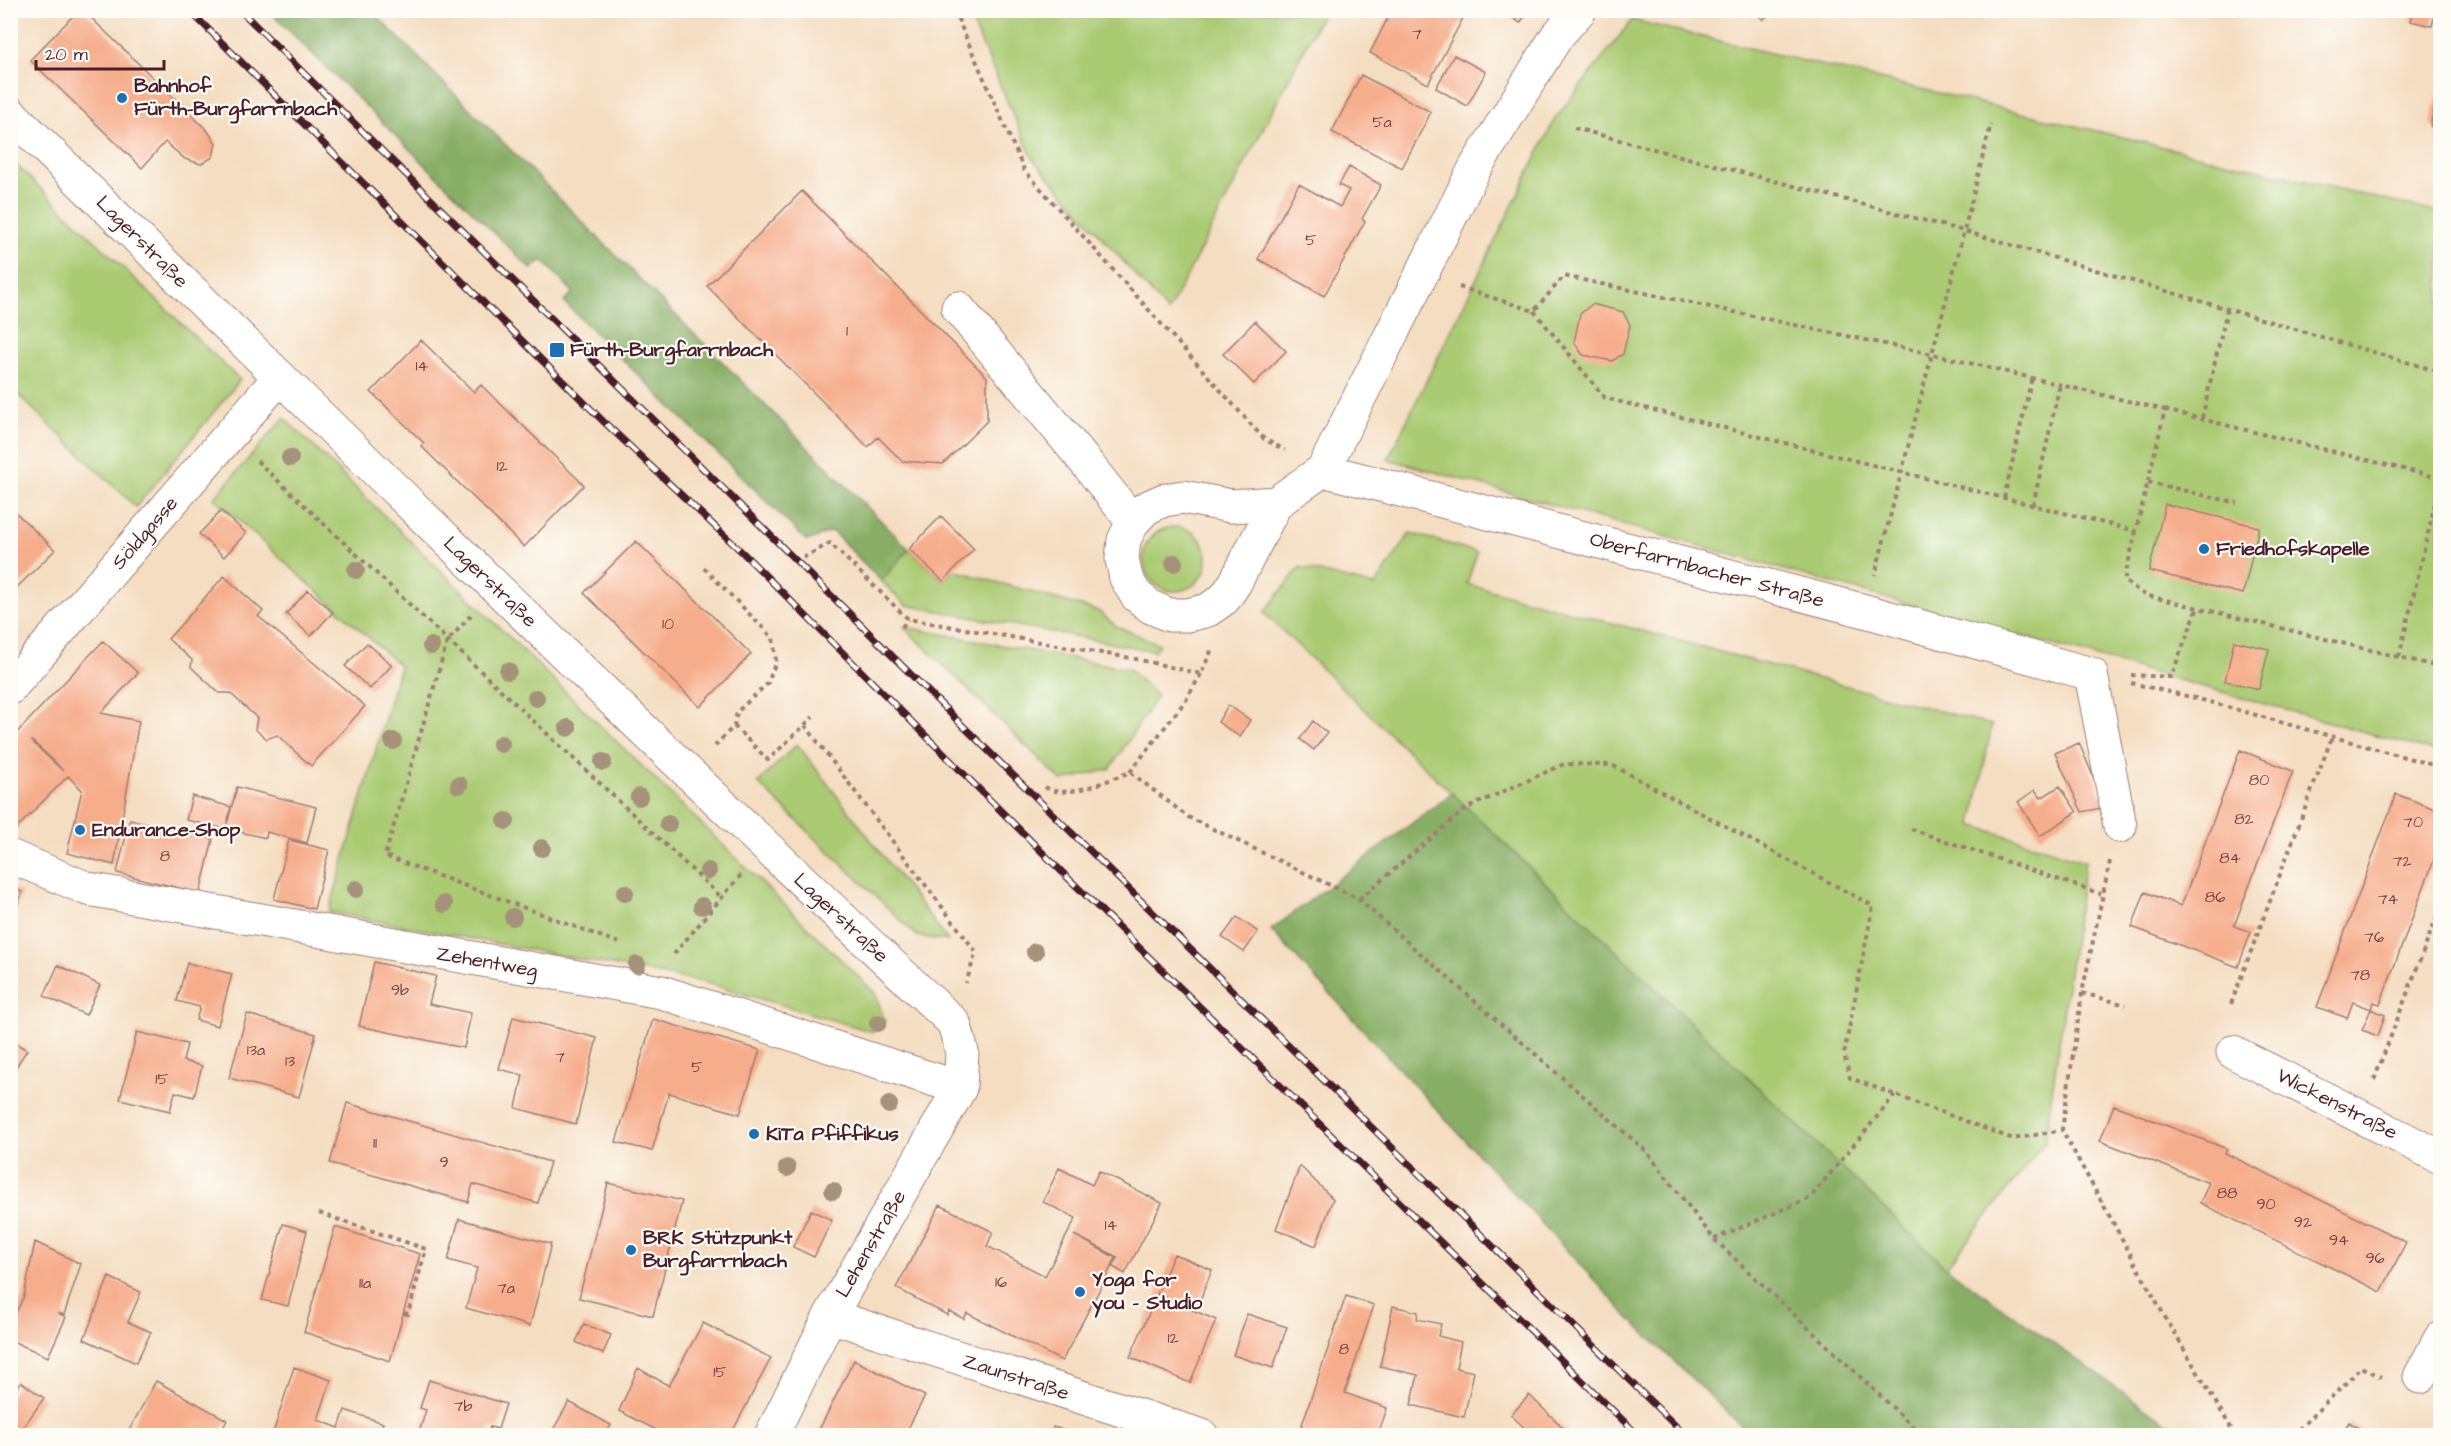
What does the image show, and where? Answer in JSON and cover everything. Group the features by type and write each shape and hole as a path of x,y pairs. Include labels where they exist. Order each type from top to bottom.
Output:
{"street":[{"path":"1276,503 1231,506 1183,497 1164,500 1146,508 1133,522 1124,540 1122,559 1126,578 1136,595 1151,608 1169,615 1188,615 1208,610 1224,599 1235,583 1276,503 1323,470 1475,168 1557,36 1580,10"},
{"name":"Lagerstraße","path":"10,113 279,378 958,1037"},
{"path":"958,308 1089,465 1133,522"},
{"name":"Söldgasse","path":"10,688 279,378"},
{"name":"Oberfarrnbacher Straße","path":"1323,470 1865,611 2091,674"},
{"path":"2091,674 2120,826"},
{"name":"Zehentweg","path":"10,856 88,889 661,992 960,1089"},
{"name":"Lehenstraße","path":"771,1436 830,1316 960,1089 958,1037"},
{"name":"Wickenstraße","path":"2233,1052 2440,1157"},
{"name":"Zaunstraße","path":"830,1316 1202,1436"},
{"path":"2420,1377 2440,1339"}],"path":[{"path":"954,10 1024,170 1264,439 1323,470"},
{"path":"1865,611 1991,124"},
{"path":"1574,128 1964,231 2440,372"},
{"path":"1422,275 1534,311 1605,398 2136,531"},
{"path":"1534,311 1564,276 2032,377 2440,478"},
{"path":"2202,418 2228,310"},
{"path":"2004,498 2032,377"},
{"path":"2033,505 2060,384"},
{"path":"2165,410 2124,581 2145,595 2440,667"},
{"path":"257,461 722,898"},
{"path":"2148,482 2237,503"},
{"path":"2399,657 2440,482"},
{"path":"803,558 830,543 908,619 1136,659"},
{"path":"704,568 773,638 776,661 768,683 737,712 734,726 768,760 813,717"},
{"path":"496,588 447,642 385,856 625,945"},
{"path":"2091,674 2171,677 2198,607"},
{"path":"902,627 908,619"},
{"path":"1045,787 1050,790 1077,791 1130,772 1186,700 1201,674"},
{"path":"2091,674 2199,699 2440,767"},
{"path":"804,725 976,952 958,1037"},
{"path":"2231,1004 2331,736"},
{"path":"1359,899 1467,808 1564,764 1612,765 1873,906 1844,1054 1850,1078 2013,1139 2062,1130"},
{"path":"1130,772 1188,817 1359,899 1646,1151 1714,1239 1923,1436"},
{"path":"2120,826 2101,894 2082,993 2062,1130 2170,1326 2236,1436"},
{"path":"1911,829 2101,894"},
{"path":"669,961 764,847"},
{"path":"2360,1115 2440,908"},
{"path":"2082,993 2126,1005"},
{"path":"1714,1239 1810,1198 1895,1095"},
{"path":"319,1213 426,1249 408,1314 404,1313"},
{"path":"2292,1436 2362,1367"}],"green space":[{"path":"269,11 372,11 909,549 881,581 832,531 807,541 564,302 573,292 542,260 531,269"},
{"path":"967,11 1324,11 1168,312 1033,159"},
{"path":"1632,20 2440,213 2440,753 1388,459 1555,119"},
{"path":"11,160 240,380 136,507 11,388"},
{"path":"284,418 875,993 885,1021 873,1032 707,983 329,912 400,666 214,498"},
{"path":"1175,527 1193,533 1201,541 1207,559 1201,577 1193,585 1175,591 1157,585 1149,577 1143,559 1149,541 1157,533"},
{"path":"1410,533 1477,552 1467,584 1992,725 1972,825 2085,861 2045,1142 1946,1268 1264,613 1300,567 1375,586"},
{"path":"909,549 943,581 954,570 1098,611 1116,626 1159,644 1154,651 906,605 881,581"},
{"path":"904,627 1129,669 1157,696 1110,769 1062,781"},
{"path":"797,744 948,941 917,936 758,783"},
{"path":"1452,793 1946,1268 2184,1435 1751,1435 1632,1321 1271,930"}],"building":[{"name":"Bahnhof Fürth-Burgfarrnbach","path":"79,10 83,10 207,130 216,143 213,157 201,164 185,159 165,142 142,168 30,60"},
{"path":"1392,10 1455,10 1464,16 1428,84 1370,53"},
{"path":"1502,10 1529,10 1520,23"},
{"path":"1754,10 1772,10 1763,20"},
{"path":"2413,10 2436,10 2432,26 2410,21"},
{"path":"1454,55 1486,72 1467,106 1436,88"},
{"path":"1361,75 1431,112 1402,168 1332,132"},
{"path":"2440,86 2440,138 2437,137 2439,128 2430,126"},
{"path":"1349,167 1381,185 1362,219 1365,221 1324,296 1258,259 1299,184 1340,207 1349,190 1339,185"},
{"path":"802,191 987,377 987,421 943,464 902,461 878,437 868,447 707,286"},
{"path":"1592,304 1623,312 1630,325 1623,354 1612,361 1583,355 1574,342 1580,314"},
{"path":"1255,321 1286,351 1254,384 1223,354"},
{"path":"421,340 474,392 481,385 584,485 524,547 421,446 424,443 371,392"},
{"name":"Friedhofskapelle","path":"2165,504 2259,527 2243,594 2149,571"},
{"path":"10,507 55,550 10,594"},
{"path":"221,511 246,533 224,557 199,534"},
{"path":"941,516 974,549 943,581 909,549"},
{"path":"636,541 751,654 700,707 584,593"},
{"path":"224,576 263,611 258,616 365,706 311,766 277,735 267,739 255,729 257,718 230,693 219,693 191,667 192,660 168,639"},
{"path":"308,590 333,612 311,636 286,614"},
{"path":"103,641 138,673 101,713 139,721 114,865 67,853 82,790 68,776 10,835 10,740","holes":["32,741 56,763 63,771"]},
{"path":"2234,641 2269,649 2259,689 2225,681"},
{"path":"367,643 392,665 370,689 345,666"},
{"path":"1228,705 1250,720 1240,737 1218,722"},
{"path":"1313,721 1327,733 1314,750 1300,739"},
{"path":"2079,743 2106,807 2082,812 2055,753"},
{"path":"2240,750 2293,771 2234,926 2251,932 2238,967 2132,927 2145,892 2181,906"},
{"path":"2060,786 2077,812 2040,836 2018,802 2035,790 2041,798"},
{"path":"237,787 316,807 307,843 267,832 266,838 186,820 192,796 231,807 227,824"},
{"path":"2396,794 2440,811 2440,844 2380,1004 2373,1002 2371,1009 2353,1002 2347,1018 2317,1007"},
{"path":"130,819 213,839 200,893 117,873"},
{"path":"289,840 329,850 314,909 274,899"},
{"path":"10,887 22,892 11,925 10,925"},
{"path":"1237,917 1258,932 1244,952 1222,937"},
{"path":"374,962 436,976 429,1004 471,1013 464,1048 359,1026"},
{"path":"187,963 232,974 218,1026 196,1020 200,1007 177,1001"},
{"path":"58,965 100,985 86,1015 44,996"},
{"path":"2371,1009 2385,1015 2378,1036 2362,1030"},
{"path":"247,1014 316,1034 299,1097 229,1078"},
{"path":"513,1017 597,1038 576,1124 516,1108 523,1075 499,1069"},
{"path":"653,1019 760,1050 740,1114 669,1093 652,1151 616,1142"},
{"path":"137,1032 187,1044 183,1061 202,1066 194,1097 175,1092 170,1111 120,1099"},
{"path":"10,1040 27,1050 10,1076"},
{"path":"347,1103 550,1162 538,1203 473,1184 468,1202 330,1163"},
{"path":"2114,1105 2227,1149 2225,1153 2406,1242 2381,1292 2200,1203 2209,1183 2100,1141"},
{"path":"1300,1166 1333,1199 1316,1246 1276,1229"},
{"path":"1059,1168 1092,1185 1099,1171 1162,1203 1125,1274 1113,1267 1118,1257 1074,1235 1116,1258 1062,1361 967,1313 964,1319 949,1311 947,1315 896,1288 940,1205 993,1232 987,1246 1045,1276 1076,1218 1043,1202"},
{"name":"BRK Stützpunkt Burgfarrnbach","path":"608,1183 682,1201 653,1316 579,1298"},
{"path":"811,1210 832,1220 814,1257 793,1247"},
{"path":"459,1219 551,1244 530,1326 466,1308 477,1268 448,1260"},
{"path":"283,1224 307,1231 288,1306 262,1300"},
{"path":"335,1227 420,1254 390,1361 304,1332"},
{"path":"35,1242 81,1264 64,1315 58,1313 66,1317 48,1357 10,1340 10,1325 24,1296"},
{"path":"1174,1254 1212,1270 1196,1310 1157,1294"},
{"path":"109,1277 141,1292 128,1322 151,1332 136,1363 84,1339"},
{"path":"1157,1295 1216,1320 1190,1383 1130,1357"},
{"path":"1346,1296 1374,1305 1345,1393 1387,1408 1378,1436 1298,1436"},
{"path":"1393,1306 1418,1312 1417,1319 1441,1324 1438,1336 1461,1342 1456,1368 1474,1372 1464,1417 1411,1405 1418,1375 1380,1366"},
{"path":"1247,1314 1287,1327 1273,1368 1233,1355"},
{"path":"703,1323 771,1358 730,1436 668,1436 619,1411 638,1368 669,1386"},
{"path":"584,1324 611,1335 603,1354 576,1342"},
{"path":"854,1360 925,1396 904,1436 816,1436"},
{"path":"294,1367 331,1380 318,1420 339,1428 345,1410 383,1423 379,1436 363,1436 346,1430 344,1436 272,1436"},
{"path":"429,1380 506,1404 498,1429 490,1427 487,1436 418,1436 426,1410 420,1408"},
{"path":"156,1381 227,1420 219,1436 126,1436"},
{"path":"21,1382 44,1398 17,1436 10,1436 10,1396"},
{"path":"1529,1395 1572,1436 1533,1436 1511,1415"},
{"path":"569,1402 611,1425 605,1436 563,1436 553,1430"},
{"path":"2349,1422 2366,1433 2370,1436 2340,1436"},
{"path":"1053,1427 1081,1435 1081,1436 1051,1436"}],"railway":[{"path":"189,10 604,422 742,552 1066,876 1639,1436"},
{"path":"240,10 963,726 1686,1436"}],"place":[{"name":"Bahnhof Fürth-Burgfarrnbach","path":"122,98"},
{"name":"Fürth-Burgfarrnbach","path":"557,350"},
{"name":"Friedhofskapelle","path":"2204,549"},
{"name":"Endurance-Shop","path":"80,830"},
{"name":"KiTa Pfiffikus","path":"754,1134"},
{"name":"BRK Stützpunkt Burgfarrnbach","path":"631,1250"},
{"name":"Yoga for you - Studio","path":"1080,1292"}]}
